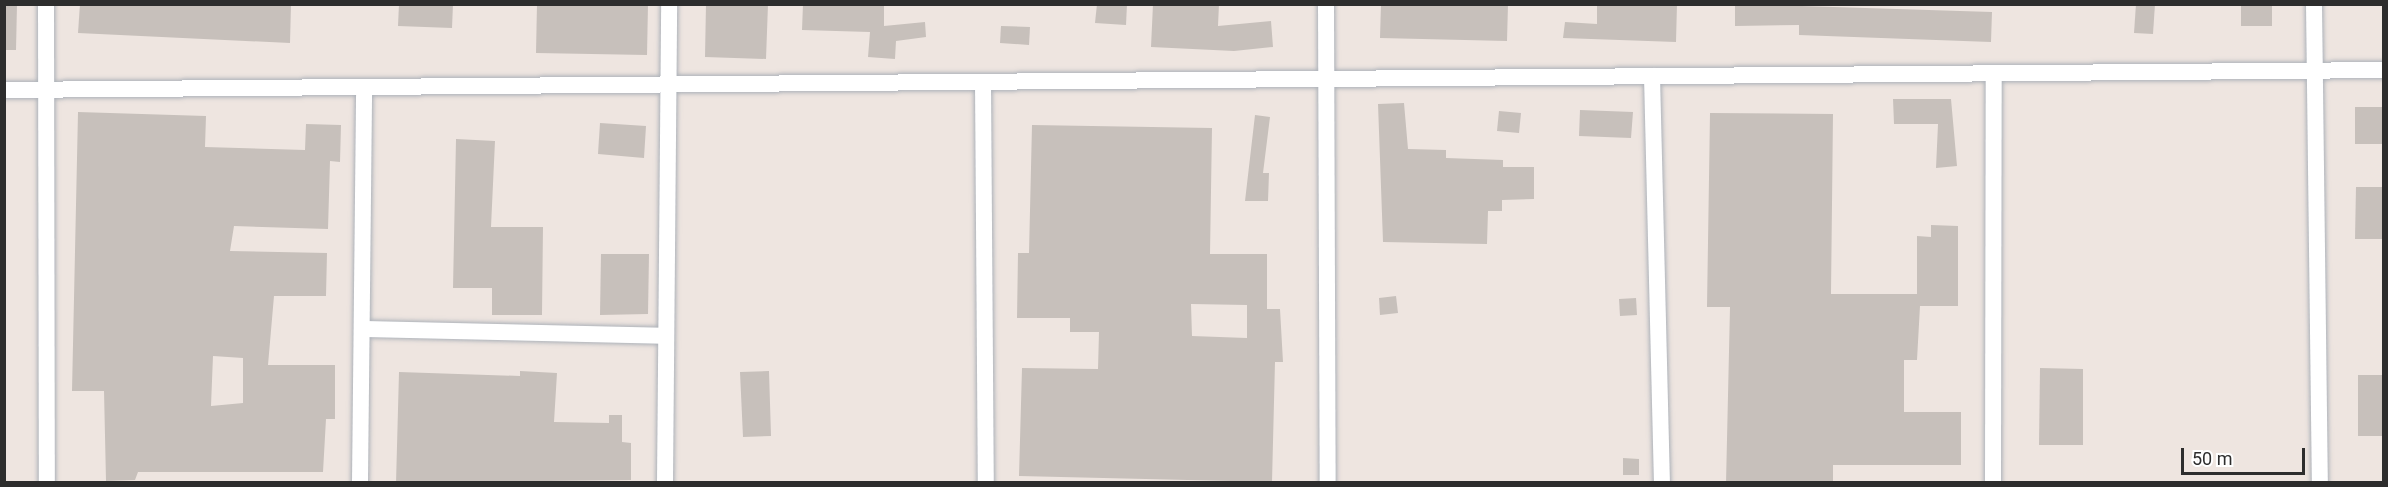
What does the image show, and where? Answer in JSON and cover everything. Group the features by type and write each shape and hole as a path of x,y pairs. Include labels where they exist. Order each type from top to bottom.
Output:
{"street":[{"path":"46,4 47,483"},
{"path":"665,483 669,4"},
{"path":"1326,4 1328,483"},
{"path":"2314,4 2320,483"},
{"path":"4,90 2384,70"},
{"path":"1993,483 1994,74"},
{"path":"1652,76 1662,483"},
{"path":"982,82 986,483"},
{"path":"360,483 364,87"},
{"path":"362,328 666,336"}],"building":[{"path":"4,4 17,4 16,50 4,50"},
{"path":"80,4 291,4 290,43 78,33"},
{"path":"399,4 453,4 452,28 398,26"},
{"path":"537,4 648,4 647,55 536,53"},
{"path":"706,4 768,4 766,59 705,57"},
{"path":"803,4 884,4 884,26 925,22 926,37 896,41 895,59 868,57 870,32 802,30"},
{"path":"1097,4 1127,4 1126,25 1095,23"},
{"path":"1153,4 1219,4 1218,26 1271,21 1273,47 1234,51 1151,47"},
{"path":"1381,4 1508,4 1507,41 1380,38"},
{"path":"1597,4 1677,4 1676,42 1563,38 1565,22 1597,24"},
{"path":"1735,4 1992,12 1991,42 1799,35 1799,25 1735,26"},
{"path":"2136,4 2155,4 2153,34 2134,33"},
{"path":"2241,4 2272,4 2272,26 2241,26"},
{"path":"1001,26 1030,27 1029,45 1000,43"},
{"path":"1893,99 1951,99 1957,166 1936,168 1938,124 1894,124"},
{"path":"1404,103 1408,149 1446,150 1446,158 1503,160 1503,167 1534,167 1534,199 1502,200 1502,211 1488,211 1487,244 1383,242 1378,104"},
{"path":"2355,107 2384,107 2384,144 2355,144"},
{"path":"1580,110 1633,112 1631,138 1579,136"},
{"path":"1499,111 1521,113 1519,133 1497,131"},
{"path":"78,112 206,116 205,147 305,150 306,124 341,125 340,162 330,161 328,229 234,226 230,251 327,253 326,296 274,296 268,365 335,365 335,419 326,419 323,472 138,472 135,480 106,481 104,391 72,391","holes":["213,356 243,358 243,403 211,406"]},
{"path":"1710,113 1833,114 1831,294 1917,294 1917,236 1931,237 1931,225 1958,226 1958,306 1920,306 1917,360 1904,360 1904,412 1961,412 1961,465 1833,465 1833,483 1726,483 1730,307 1707,307"},
{"path":"1255,115 1270,117 1263,173 1269,173 1268,201 1245,201"},
{"path":"600,123 646,126 644,158 598,154"},
{"path":"1032,125 1212,128 1210,254 1267,254 1267,309 1280,309 1283,362 1275,362 1272,482 1019,476 1022,368 1098,369 1099,332 1070,332 1070,318 1017,318 1018,253 1029,253","holes":["1191,304 1247,305 1247,338 1192,336"]},
{"path":"456,139 495,141 491,227 543,227 542,315 492,315 492,288 453,288"},
{"path":"2356,187 2384,187 2384,239 2355,239"},
{"path":"601,254 649,254 648,314 600,315"},
{"path":"1396,296 1398,313 1380,315 1379,298"},
{"path":"1636,298 1637,315 1620,316 1619,299"},
{"path":"2040,368 2083,369 2083,445 2039,445"},
{"path":"520,371 557,373 554,422 609,423 609,415 622,415 622,442 631,443 631,480 396,483 399,372 520,376"},
{"path":"769,371 771,436 743,437 740,372"},
{"path":"2358,375 2384,375 2384,436 2358,436"},
{"path":"1623,458 1639,459 1639,475 1623,475"}]}
